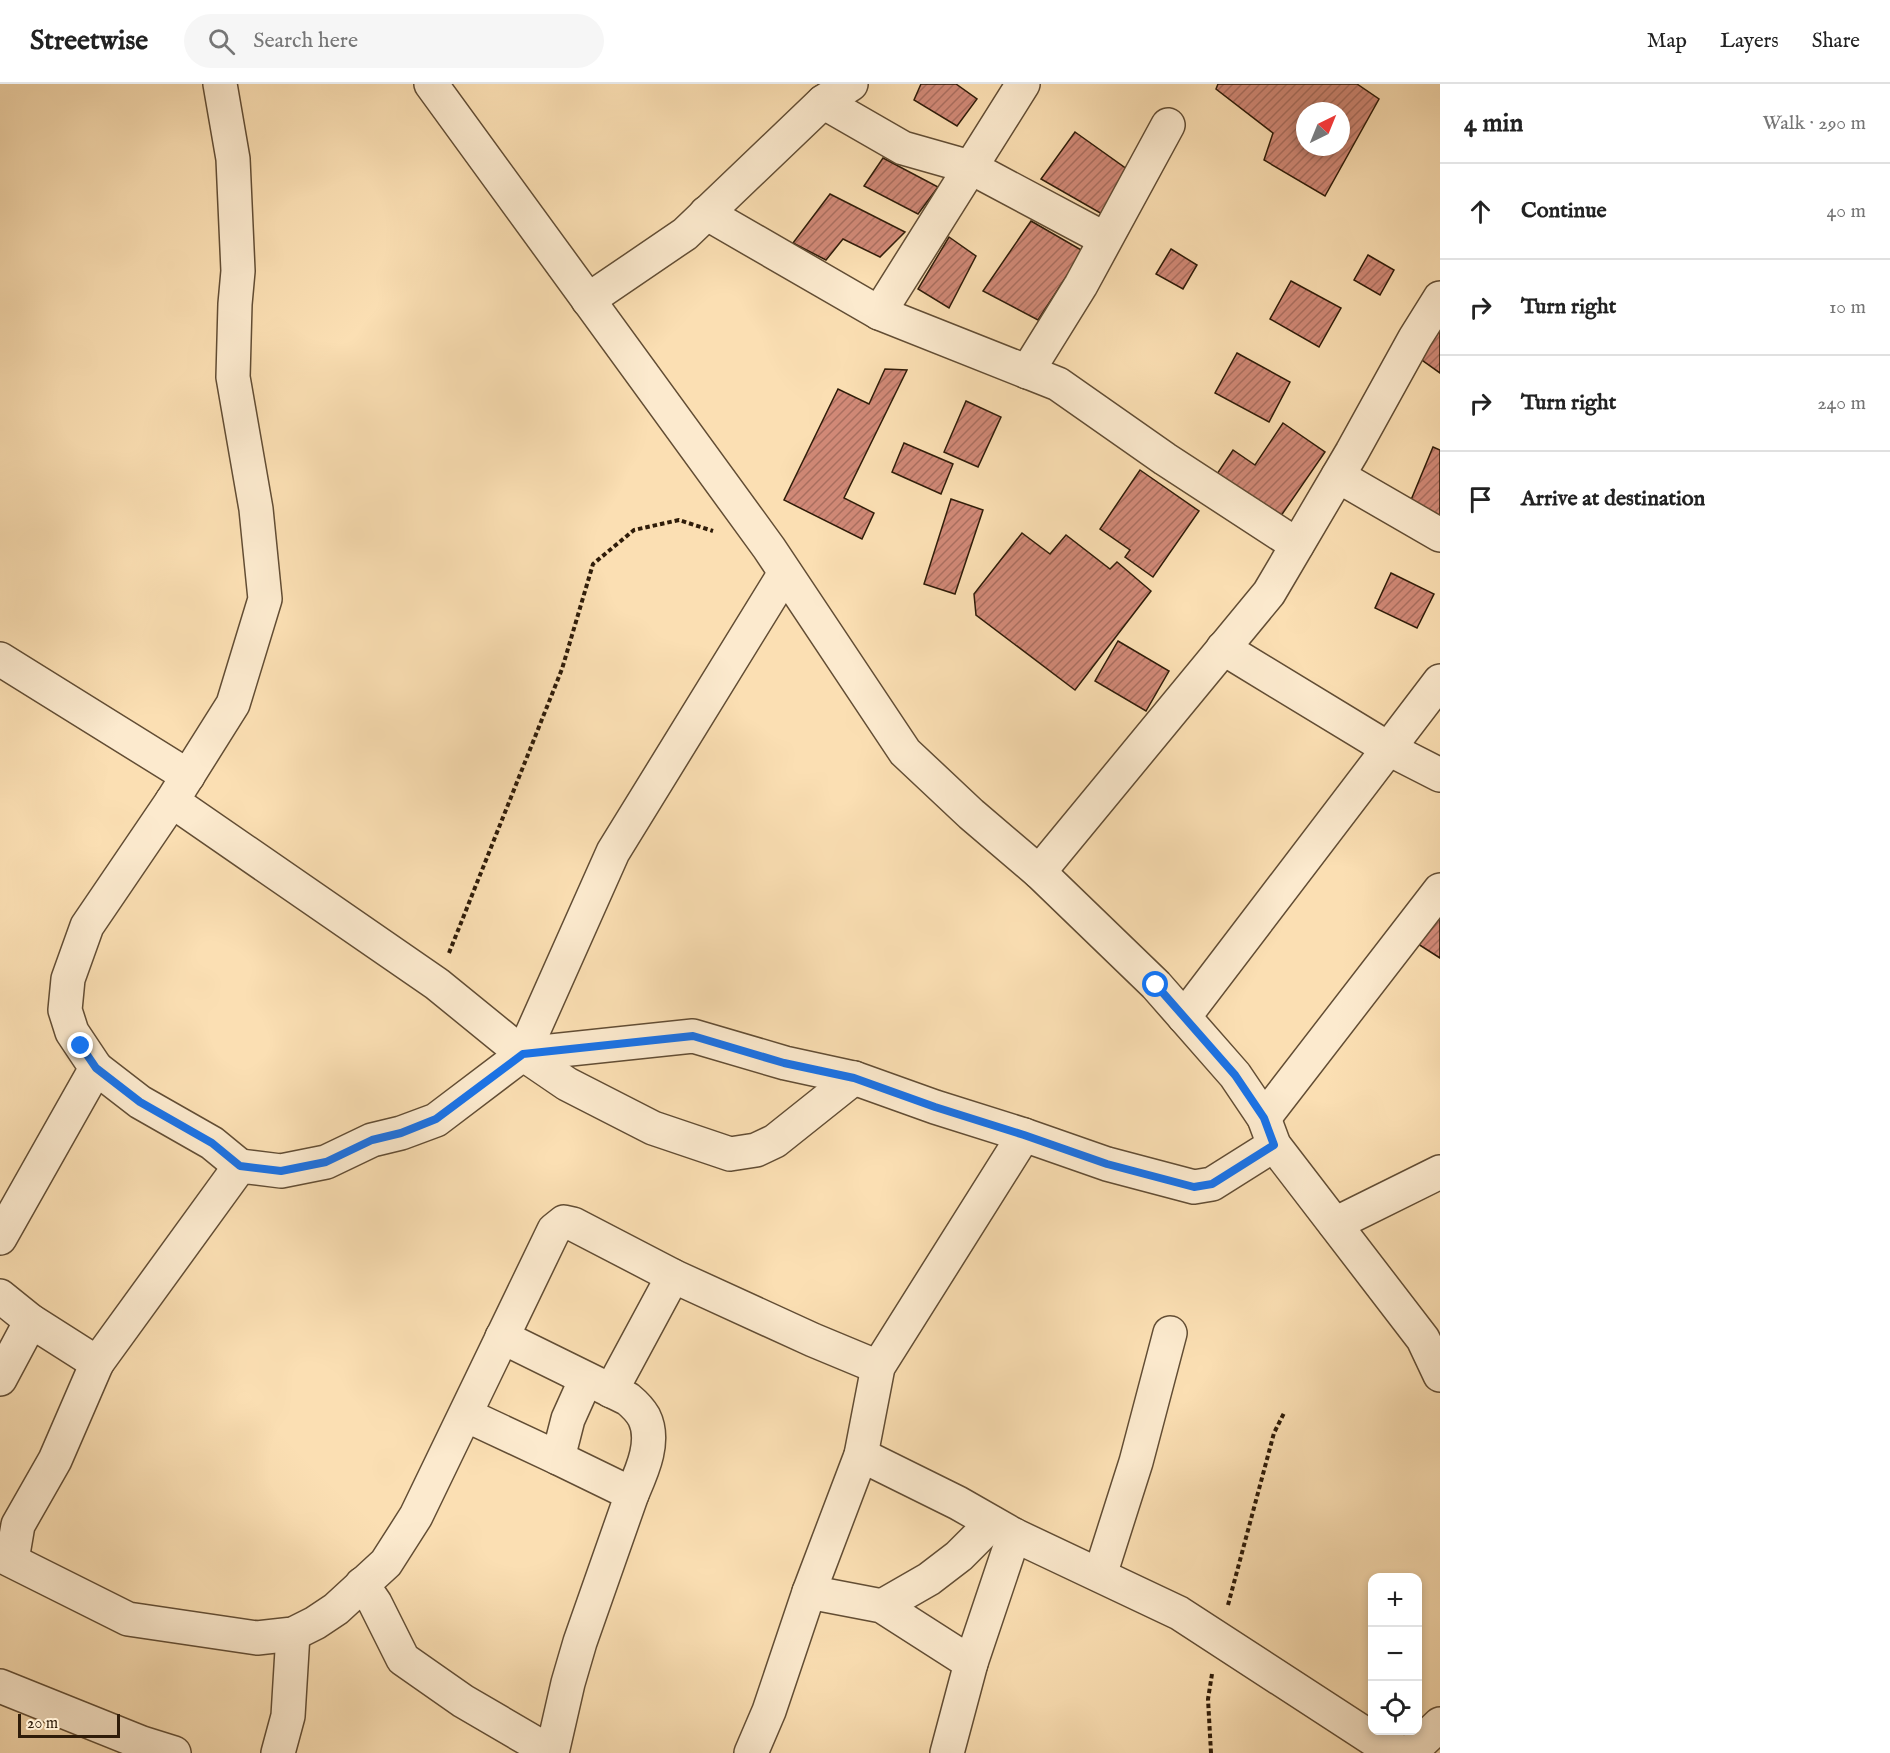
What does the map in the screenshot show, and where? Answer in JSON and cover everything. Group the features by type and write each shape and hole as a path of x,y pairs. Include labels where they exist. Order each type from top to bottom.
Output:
{"street":[{"path":"220,84 233,159 238,260 233,376 256,509 265,599 233,704 180,789 87,926 68,979 65,1010 72,1032 96,1068 140,1102 212,1143 240,1166 281,1171 326,1162 372,1140 401,1133 436,1119 523,1054 613,852 777,561"},
{"path":"431,84 777,561 905,752 971,814 1039,872 1156,985 1235,1075 1269,1131 1335,1224 1432,1343 1440,1375"},
{"path":"588,300 685,234 823,102 851,84"},
{"path":"879,314 1023,84"},
{"path":"823,102 903,148 970,167 1105,239"},
{"path":"1027,372 1081,285 1168,125"},
{"path":"706,213 879,314 1058,384 1166,459 1297,545"},
{"path":"1039,872 1269,593 1440,298"},
{"path":"1338,476 1440,535"},
{"path":"1223,648 1389,749 1440,775"},
{"path":"0,659 180,789 437,984 523,1054 567,1084 653,1128 730,1154 756,1150 775,1141 854,1078"},
{"path":"1184,1017 1440,681"},
{"path":"523,1054 693,1036 784,1063 854,1078 1107,1164 1194,1187 1212,1184 1269,1131 1440,890"},
{"path":"0,1238 96,1068"},
{"path":"751,1753 769,1711 809,1592 861,1455 878,1367 1024,1135"},
{"path":"240,1166 97,1363 55,1460 18,1525 6,1558 128,1619 257,1638 293,1634 336,1609 386,1563 416,1516 554,1230 564,1222 573,1224 673,1276 878,1367"},
{"path":"1335,1224 1440,1172"},
{"path":"558,1458 568,1419 598,1385 673,1276"},
{"path":"0,1296 31,1321 97,1363"},
{"path":"0,1379 31,1321"},
{"path":"1100,1575 1136,1462 1170,1334"},
{"path":"362,1584 375,1603 403,1659 463,1701 552,1753 580,1642 632,1494 645,1465 648,1430 644,1416 628,1399 502,1337"},
{"path":"466,1415 632,1494"},
{"path":"861,1455 1003,1529 1179,1613 1379,1743 1409,1752 1440,1724"},
{"path":"882,1606 929,1579 959,1556 1003,1529"},
{"path":"947,1753 1003,1529"},
{"path":"809,1592 882,1606 971,1663"},
{"path":"278,1753 288,1716 293,1634"},
{"path":"0,1686 142,1743 174,1753"}],"path":[{"path":"437,984 562,669 593,564 634,530 679,520 777,561"},
{"path":"1211,1753 1208,1699 1217,1638 1230,1600 1274,1433 1284,1413"}],"building":[{"path":"921,84 956,84 977,99 957,126 914,100"},
{"path":"1218,84 1357,84 1379,99 1350,151 1350,102 1296,102 1296,156 1347,156 1325,196 1264,160 1273,133 1216,89"},
{"path":"1075,132 1131,172 1102,214 1041,179"},
{"path":"883,158 938,187 918,214 864,186"},
{"path":"830,194 905,232 880,257 843,239 826,260 793,243"},
{"path":"1031,221 1083,251 1038,320 983,291"},
{"path":"949,237 976,256 949,308 918,289"},
{"path":"1171,249 1197,265 1183,289 1156,274"},
{"path":"1368,255 1394,270 1380,295 1354,280"},
{"path":"1291,281 1341,308 1319,347 1270,319"},
{"path":"1440,326 1440,373 1419,358"},
{"path":"1237,353 1290,382 1269,422 1215,393"},
{"path":"885,369 907,370 844,498 874,513 862,539 784,500 838,389 869,404"},
{"path":"966,401 1001,417 978,467 944,452"},
{"path":"1283,423 1325,452 1276,523 1213,480 1233,450 1255,465"},
{"path":"904,443 953,464 941,494 892,472"},
{"path":"1433,447 1440,450 1440,527 1406,512"},
{"path":"1140,470 1199,511 1153,577 1125,557 1130,550 1100,529"},
{"path":"951,499 983,510 955,594 924,584"},
{"path":"1022,533 1050,554 1066,535 1110,569 1117,562 1151,591 1075,690 976,615 974,594"},
{"path":"1391,573 1434,594 1417,628 1375,608"},
{"path":"1118,641 1169,671 1146,711 1095,681"},
{"path":"1440,912 1440,958 1418,944"}],"route":[{"path":"81,1046 96,1068 140,1102 212,1143 240,1166 281,1171 326,1162 372,1140 401,1133 436,1119 523,1054 693,1036 784,1063 854,1078 1107,1164 1194,1187 1212,1184 1274,1145 1264,1118 1235,1075 1156,985"}]}
